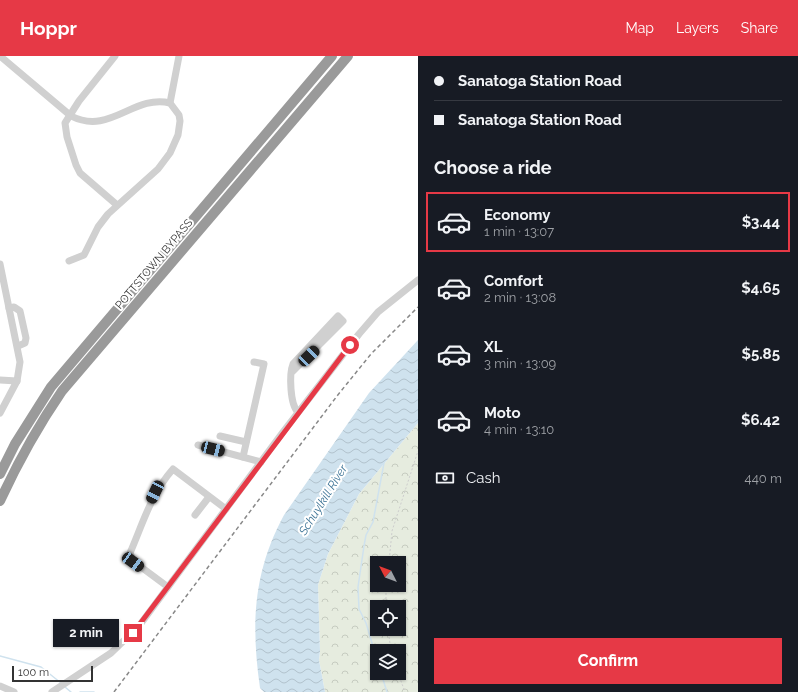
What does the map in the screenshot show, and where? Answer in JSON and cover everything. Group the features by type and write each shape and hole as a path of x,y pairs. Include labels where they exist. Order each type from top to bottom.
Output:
{"highway":[{"name":"POTTSTOWN BYPASS","path":"0,474 15,444 51,387 332,56"},
{"name":"POTTSTOWN BYPASS","path":"0,501 17,464 36,429 62,391 348,56"}],"street":[{"path":"115,56 79,101 66,123 67,137 76,165 87,181 116,205"},
{"path":"170,104 179,56"},
{"path":"1,60 71,116 82,121 100,122 150,102 161,101 170,104 179,115 180,121 178,135 170,153 158,169 116,205 98,227 84,255 69,261"},
{"path":"0,264 18,346 20,362 17,381 0,413"},
{"path":"52,692 64,685 127,639 139,626 298,412 378,312 418,280"},
{"path":"292,372 344,321 338,316 295,360 292,366 292,372 292,405 298,412"},
{"path":"243,457 264,364 254,362"},
{"path":"0,380 17,381"},
{"path":"220,436 246,442"},
{"path":"198,445 261,462"},
{"path":"168,587 133,562 130,553 155,492 173,469 226,509"},
{"path":"195,515 209,497"},
{"path":"0,686 10,691"}],"path":[{"path":"389,556 392,531 418,451"},
{"path":"401,680 405,692"}],"green space":[{"path":"418,423 418,692 325,692 319,660 318,585 328,554 359,494"}],"water":[{"name":"Schuylkill River","path":"418,340 418,423 359,494 328,554 318,585 319,660 325,692 264,692 260,688 257,665 255,621 260,578 274,536 284,515 369,393"}],"waterway":[{"path":"372,644 366,623 359,609 358,587 366,535 373,522 384,463"},
{"path":"0,656 41,667 61,683"},
{"path":"383,680 387,692"},
{"path":"65,687 71,692"},
{"path":"80,692 94,692"}],"railway":[{"path":"114,692 337,396 371,354 418,307"}],"route":[{"path":"133,633 350,345"}]}
